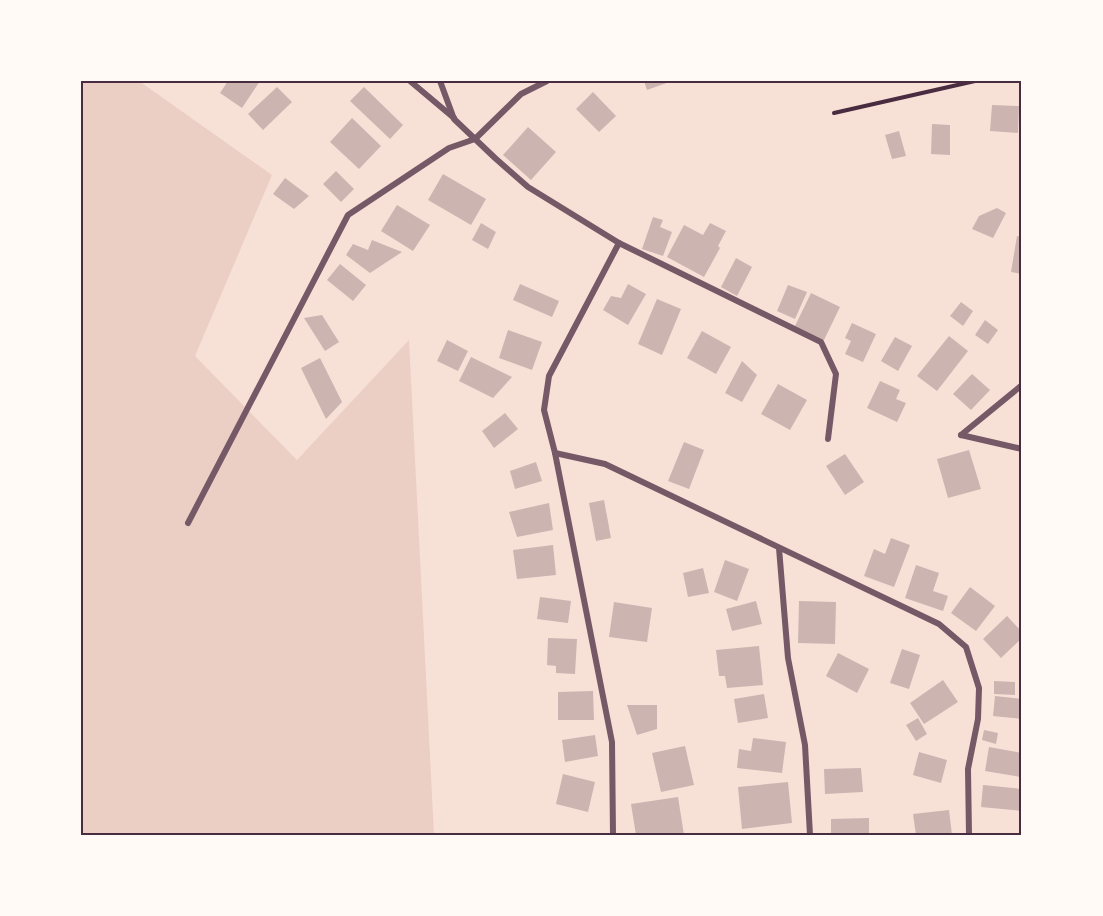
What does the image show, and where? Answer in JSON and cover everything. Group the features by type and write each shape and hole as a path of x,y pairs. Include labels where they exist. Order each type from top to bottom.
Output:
{"street":[{"path":"410,81 528,187 619,243 821,342 836,374 828,439"},
{"path":"440,81 454,119"},
{"path":"188,523 348,215 449,148 476,139 521,94 547,81"},
{"path":"614,835 612,742 555,453 544,410 549,376 619,243"},
{"path":"1022,385 961,435 1022,449"},
{"path":"555,453 604,464 939,624 966,647 979,688 978,719 968,769 969,835"},
{"path":"779,548 788,658 805,745 810,835"}],"path":[{"path":"834,113 975,81"}],"shaded area":[{"path":"81,81 139,81 272,175 195,356 297,460 409,340 434,835 81,835"}],"building":[{"path":"228,81 260,81 242,108 220,93"},
{"path":"644,81 672,81 647,90"},
{"path":"277,87 292,102 263,130 248,114"},
{"path":"364,87 403,125 390,139 350,101"},
{"path":"593,92 616,116 599,132 576,109"},
{"path":"992,105 1019,106 1018,133 990,131"},
{"path":"352,118 381,146 359,169 330,142"},
{"path":"932,124 950,125 950,155 931,154"},
{"path":"528,127 556,152 531,180 503,155"},
{"path":"899,131 906,156 892,159 885,135"},
{"path":"336,171 354,189 341,202 323,184"},
{"path":"443,174 486,199 471,225 428,200"},
{"path":"285,178 309,196 294,209 273,194"},
{"path":"397,205 430,225 413,251 381,231"},
{"path":"997,208 1006,213 993,238 972,229 979,216"},
{"path":"653,217 663,220 660,227 672,232 663,256 642,249"},
{"path":"481,223 496,232 488,249 472,240"},
{"path":"710,223 726,231 718,246 720,248 704,277 667,257 684,225 703,235"},
{"path":"1017,236 1022,237 1022,274 1011,272"},
{"path":"372,240 402,252 370,273 346,255 353,244 368,250"},
{"path":"736,258 752,267 737,296 721,287"},
{"path":"340,264 366,285 353,301 327,280"},
{"path":"520,284 559,301 552,317 513,300"},
{"path":"628,284 646,294 628,325 603,310 611,296 621,298"},
{"path":"788,285 807,292 795,319 777,311"},
{"path":"811,293 840,307 824,340 795,326"},
{"path":"657,299 681,309 662,355 638,344"},
{"path":"961,302 973,311 963,326 950,316"},
{"path":"322,315 339,342 325,351 304,318"},
{"path":"985,320 998,330 988,344 975,335"},
{"path":"852,323 876,334 863,362 845,354 851,341 845,338"},
{"path":"508,330 542,342 532,370 499,358"},
{"path":"702,331 731,347 716,374 687,358"},
{"path":"949,336 968,351 937,391 917,376"},
{"path":"895,337 912,346 898,371 881,361"},
{"path":"447,340 468,351 458,371 437,361"},
{"path":"471,357 512,377 493,398 459,381"},
{"path":"320,358 342,402 326,419 301,368"},
{"path":"742,361 757,375 742,402 725,393"},
{"path":"972,374 990,390 971,410 953,394"},
{"path":"880,381 900,390 896,399 906,403 897,422 867,408"},
{"path":"778,384 807,400 790,430 761,414"},
{"path":"505,413 518,429 494,448 482,431"},
{"path":"684,442 704,450 689,489 668,481"},
{"path":"969,450 981,489 948,498 937,459"},
{"path":"845,454 864,482 845,495 826,466"},
{"path":"536,462 542,481 515,489 510,471"},
{"path":"604,500 611,538 596,541 589,503"},
{"path":"549,503 553,530 517,537 509,512"},
{"path":"891,538 910,545 894,587 864,576 874,549 885,554"},
{"path":"553,545 556,575 517,579 513,550"},
{"path":"725,560 749,569 737,601 714,592"},
{"path":"916,565 939,573 933,591 948,596 943,611 905,598"},
{"path":"703,568 709,593 688,597 683,573"},
{"path":"970,587 995,606 976,631 951,613"},
{"path":"540,597 571,601 568,623 537,619"},
{"path":"756,601 762,624 732,631 726,609"},
{"path":"799,601 836,602 835,644 798,643"},
{"path":"614,602 652,608 647,642 609,637"},
{"path":"1007,616 1022,632 1022,638 1001,658 983,639"},
{"path":"548,638 577,639 575,674 556,673 556,666 547,665"},
{"path":"759,646 763,685 727,688 725,676 719,676 716,650"},
{"path":"902,649 920,655 909,689 890,683"},
{"path":"838,653 869,669 857,693 826,676"},
{"path":"943,680 958,702 924,724 910,703"},
{"path":"994,681 1015,682 1015,695 994,694"},
{"path":"593,691 594,720 558,720 558,692"},
{"path":"764,694 768,718 738,723 734,699"},
{"path":"995,696 1022,699 1022,719 993,716"},
{"path":"627,705 657,705 657,729 637,735"},
{"path":"918,718 927,734 916,741 906,725"},
{"path":"984,730 998,733 996,744 982,740"},
{"path":"595,735 598,756 565,762 562,740"},
{"path":"753,738 786,742 782,773 737,768 739,749 751,751"},
{"path":"685,746 694,785 661,792 652,753"},
{"path":"989,747 1022,753 1021,777 985,771"},
{"path":"919,752 947,760 941,783 913,775"},
{"path":"861,768 863,792 825,794 824,769"},
{"path":"563,774 595,782 588,812 556,804"},
{"path":"788,782 792,823 742,829 738,787"},
{"path":"983,785 1022,789 1022,811 981,807"},
{"path":"678,797 684,835 636,835 631,804"},
{"path":"949,810 952,835 916,835 913,814"},
{"path":"869,818 869,835 831,835 831,819"}]}
